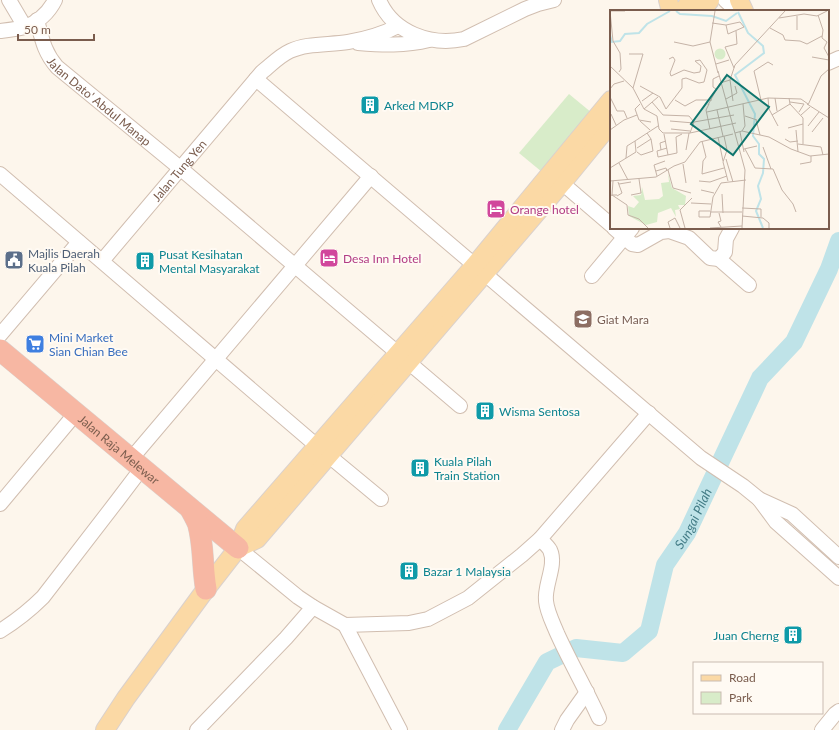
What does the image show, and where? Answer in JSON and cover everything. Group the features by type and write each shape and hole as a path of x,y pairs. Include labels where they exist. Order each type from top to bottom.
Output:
{"highway":[{"name":"Jalan Raja Melewar","path":"0,350 238,548"},
{"path":"190,508 198,523 206,589"}],"main road":[{"path":"668,0 670,10"},
{"path":"683,10 691,0"},
{"path":"703,10 710,0"},
{"path":"739,0 744,10"},
{"path":"480,269 610,101"},
{"path":"105,730 126,698 238,548 245,529 323,450 480,269 562,183 610,124"}],"street":[{"path":"9,0 25,27"},
{"path":"0,31 25,27 46,13 55,0"},
{"path":"379,0 386,13 398,26 418,37 442,41 464,39 525,9 554,0"},
{"path":"725,0 736,10"},
{"name":"Jalan Dato' Abdul Manap","path":"37,20 45,49 57,66 180,168 460,406"},
{"path":"348,42 378,34 398,26"},
{"path":"348,42 397,45 417,43 431,39"},
{"name":"Jalan Tung Yen","path":"102,261 262,72 278,58 290,51 304,46 348,42"},
{"path":"829,63 839,58"},
{"path":"256,79 702,458 743,486 759,499 776,522 839,578"},
{"path":"0,174 381,499"},
{"path":"0,631 15,621 43,597 117,501 137,464 216,359 371,176"},
{"path":"562,183 610,224"},
{"path":"719,259 725,252 726,239 731,229"},
{"path":"592,276 623,231 632,244 638,245 661,232 669,231 689,238 710,258 719,259 749,285"},
{"path":"0,335 79,242"},
{"path":"0,504 76,413"},
{"path":"238,548 313,608 345,625 410,623 428,619 468,598 522,556 540,539 649,413"},
{"path":"759,499 792,514 839,557"},
{"path":"540,539 549,548 552,558 545,593 548,610 564,647 599,718"},
{"path":"197,730 313,608"},
{"path":"345,625 400,730"},
{"path":"562,730 587,692"},
{"path":"208,730 226,700"},
{"path":"822,730 839,711"}],"green space":[{"path":"569,94 592,113 542,172 519,153"}],"waterway":[{"name":"Sungai Pilah","path":"507,730 547,662 576,648 623,653 649,631 665,565 687,533 760,378 794,342 829,269 839,241"}],"place":[{"name":"Arked MDKP","path":"370,105"},
{"name":"Orange hotel","path":"496,209"},
{"name":"Desa Inn Hotel","path":"329,258"},
{"name":"Majlis Daerah Kuala Pilah","path":"14,260"},
{"name":"Pusat Kesihatan Mental Masyarakat","path":"145,261"},
{"name":"Giat Mara","path":"583,319"},
{"name":"Mini Market Sian Chian Bee","path":"35,344"},
{"name":"Wisma Sentosa","path":"485,411"},
{"name":"Kuala Pilah Train Station","path":"420,468"},
{"name":"Bazar 1 Malaysia","path":"409,571"},
{"name":"Juan Cherng","path":"793,635"}]}
